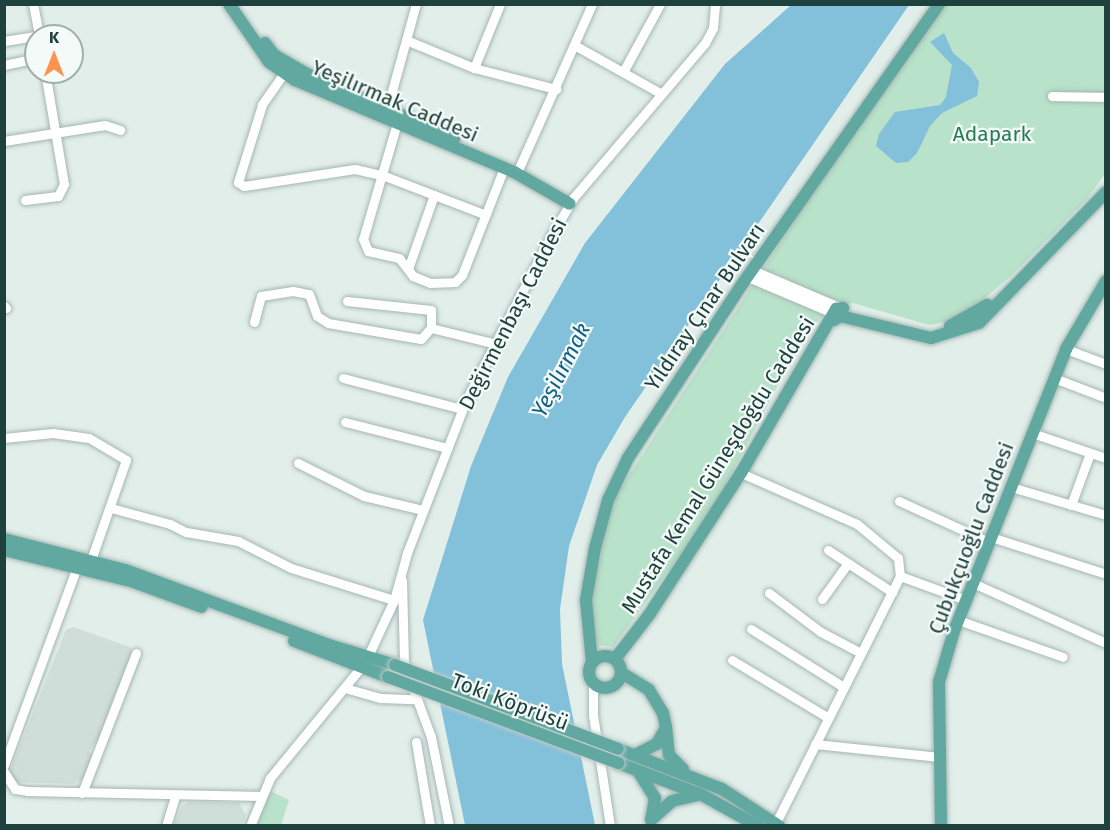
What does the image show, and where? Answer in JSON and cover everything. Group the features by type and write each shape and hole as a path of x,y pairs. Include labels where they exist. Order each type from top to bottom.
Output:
{"main road":[{"name":"Yeşilırmak Caddesi","path":"229,4 269,62 284,73 504,168 572,200"},
{"name":"Yeşilırmak Caddesi","path":"237,4 274,55 305,73 519,168 572,200"},
{"name":"Yıldıray Çınar Bulvarı","path":"592,663 586,600 608,500 641,438 750,274 939,4"},
{"path":"838,313 916,328 952,326 976,314 1005,290 1103,189"},
{"name":"Çubukçuoğlu Caddesi","path":"941,825 939,682 958,620 1066,349 1106,281"},
{"name":"Mustafa Kemal Güneşdoğdu Caddesi","path":"615,659 650,615 741,473 838,313"},
{"path":"4,539 91,560 365,662"},
{"path":"4,550 134,582 365,662 395,664 691,776 722,789 777,824"},
{"path":"622,673 613,686 603,688 593,683 589,673 592,663 600,657 615,659 622,673 649,690 659,705 666,727 669,755 691,776"},
{"name":"Toki Köprüsü","path":"365,662 388,677 702,795 758,825"},
{"path":"635,754 657,744 666,727"},
{"path":"638,770 655,798 648,823"},
{"path":"648,823 672,801 702,795"}],"street":[{"path":"33,4 36,24"},
{"path":"387,109 416,4"},
{"path":"474,68 500,4"},
{"path":"519,168 576,46 592,4"},
{"path":"623,72 660,4"},
{"name":"Değirmenbaşı Caddesi","path":"250,825 270,778 365,662 394,600 402,569 423,510 462,409 572,200 705,43 714,27 715,4"},
{"path":"4,41 24,38"},
{"path":"406,40 474,68 556,89"},
{"path":"576,46 662,94"},
{"path":"4,65 24,61"},
{"path":"284,73 262,105 238,182 244,186 355,170 382,175 486,214"},
{"path":"25,200 58,196 64,184 47,84"},
{"path":"1052,96 1106,97"},
{"path":"397,123 363,239 368,250 399,258 409,266 413,276 430,283 455,282 504,168"},
{"path":"4,141 105,124 120,130"},
{"path":"409,266 434,195"},
{"path":"750,274 838,313"},
{"path":"254,322 261,296 293,291 309,294 317,316 328,323 421,339 431,328 431,310 347,301"},
{"path":"431,328 496,344"},
{"path":"1066,349 1106,364"},
{"path":"343,378 462,409"},
{"path":"1054,378 1106,398"},
{"path":"345,422 447,448"},
{"path":"4,438 53,433 89,438 116,451 126,460 91,560"},
{"path":"1032,434 1106,458"},
{"path":"1071,505 1090,453"},
{"path":"298,463 364,496 423,510"},
{"path":"741,473 857,524 898,558 900,576 842,686 777,824"},
{"path":"1011,487 1106,515"},
{"path":"899,501 990,540 1106,574"},
{"path":"111,508 170,524 186,532 238,541 291,568 394,600"},
{"path":"828,550 892,592"},
{"path":"822,599 848,563"},
{"path":"4,765 77,567"},
{"path":"402,569 402,642 414,699 431,737 449,825"},
{"path":"900,576 966,600"},
{"path":"973,583 1106,644"},
{"path":"769,593 821,632 859,652"},
{"path":"958,620 1063,657"},
{"path":"751,629 842,686"},
{"path":"82,793 136,653"},
{"path":"732,660 827,717"},
{"path":"593,683 593,715 610,825"},
{"path":"345,688 381,698 414,699"},
{"path":"416,742 430,825"},
{"path":"815,744 939,757"},
{"path":"4,772 15,789 175,796 262,796"},
{"path":"166,825 175,796"}],"shaded area":[{"path":"73,627 130,647 132,652 99,739 89,751 93,756 84,778 74,784 15,782 10,771 66,630"},
{"path":"188,802 239,803 246,816 242,825 174,825 182,806"}],"green space":[{"name":"Adapark","path":"945,5 1105,5 1105,174 1086,200 1011,276 974,307 951,321 929,325 853,303 828,308 800,343 710,514 613,647 597,645 590,601 613,500 813,192"},
{"path":"270,791 289,800 281,825 251,826"}],"water":[{"name":"Yeşilırmak","path":"791,5 909,5 625,417 597,465 569,546 560,609 562,664 595,825 465,825 423,620 471,466 508,377 585,243 725,64"},
{"path":"944,33 953,53 971,68 979,82 977,96 942,113 930,126 917,153 908,162 896,163 876,146 879,134 895,112 940,105 946,97 952,65 930,42"}]}
